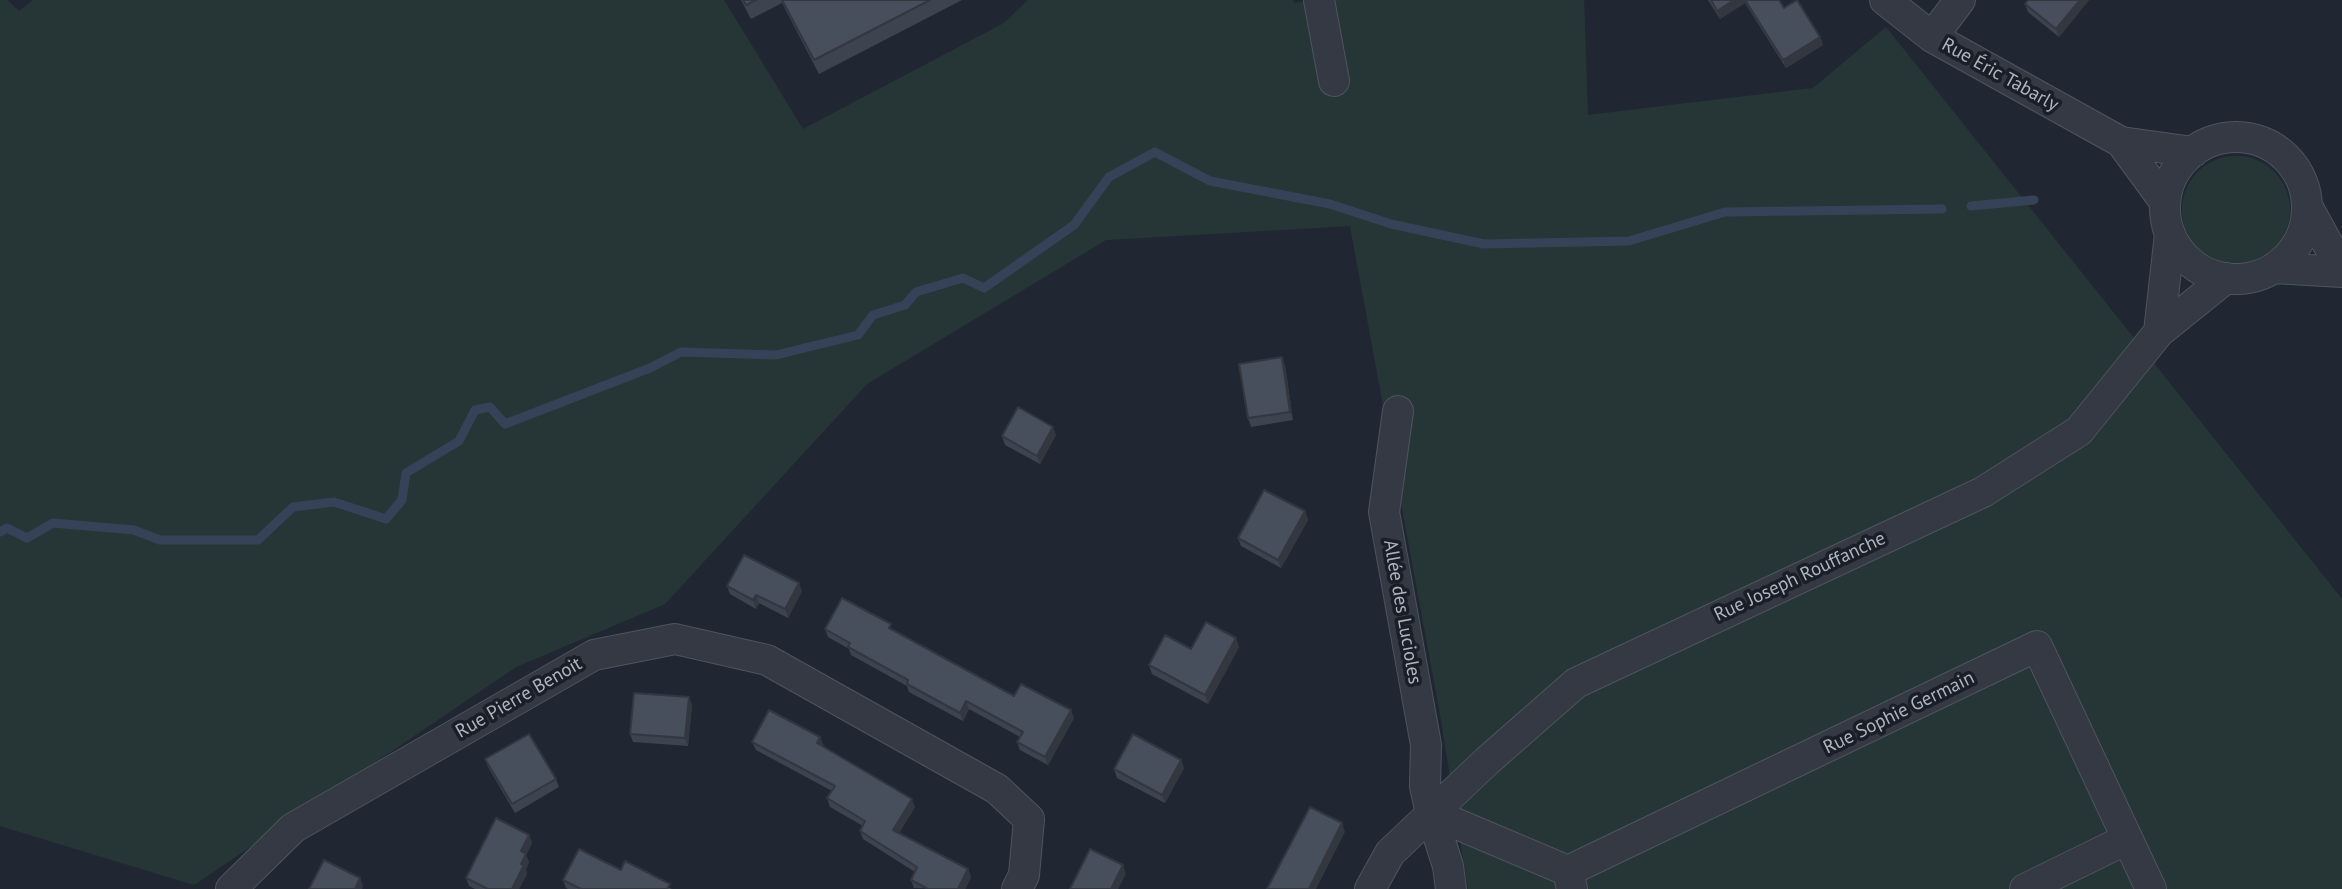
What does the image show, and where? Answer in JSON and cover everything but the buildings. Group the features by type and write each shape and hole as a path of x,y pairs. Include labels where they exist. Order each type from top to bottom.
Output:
{"street":[{"path":"1319,0 1334,80"},
{"name":"Rue Éric Tabarly","path":"1885,0 1932,37 2121,142 2193,152"},
{"path":"1932,37 1960,0"},
{"path":"2238,137 2261,142 2282,154 2295,169 2304,187 2307,206 2304,230 2292,252 2274,268 2243,279 2226,278 2208,273 2192,263 2179,250 2165,218 2165,202 2169,184 2179,166 2193,152 2214,141 2238,137"},
{"name":"Rue Éric Tabarly","path":"2121,142 2165,202"},
{"path":"2307,206 2342,271"},
{"path":"2159,332 2170,234"},
{"path":"2274,268 2342,271"},
{"name":"Rue Joseph Rouffanche","path":"1370,889 1390,853 1576,683 1983,492 2079,431 2159,332 2226,278"},
{"name":"Allée des Lucioles","path":"1398,411 1384,512 1426,744 1425,786 1448,866 1451,889"},
{"name":"Rue Pierre Benoit","path":"231,889 293,828 594,655 675,639 767,660 997,789 1028,819 1024,875 1017,889"},
{"name":"Rue Sophie Germain","path":"1570,880 2037,646 2127,839"},
{"path":"1431,813 1570,880"},
{"path":"2025,889 2127,839 2151,889"}],"shaded area":[{"path":"0,0 7,0 19,11 33,0 724,0 803,129 1004,23 1028,0 1293,0 1294,3 1313,0 1584,0 1588,115 1813,88 1886,27 2342,599 2342,889 1468,889 1440,714 1350,226 1106,240 867,384 665,604 516,667 194,885 0,826"},
{"path":"2236,156 2257,160 2274,172 2286,189 2290,210 2286,231 2274,248 2257,260 2236,264 2215,260 2198,248 2186,231 2182,210 2186,189 2198,172 2215,160"}],"waterway":[{"path":"0,532 7,528 27,538 53,523 134,530 160,540 258,540 293,507 334,502 386,519 402,500 406,473 459,441 475,410 490,407 505,424 650,368 681,352 776,355 858,335 873,315 905,305 916,292 963,278 984,288 1074,225 1109,177 1155,152 1210,181 1330,204 1391,224 1484,244 1629,241 1725,212 1942,209"},
{"path":"1971,206 2034,200"}]}
